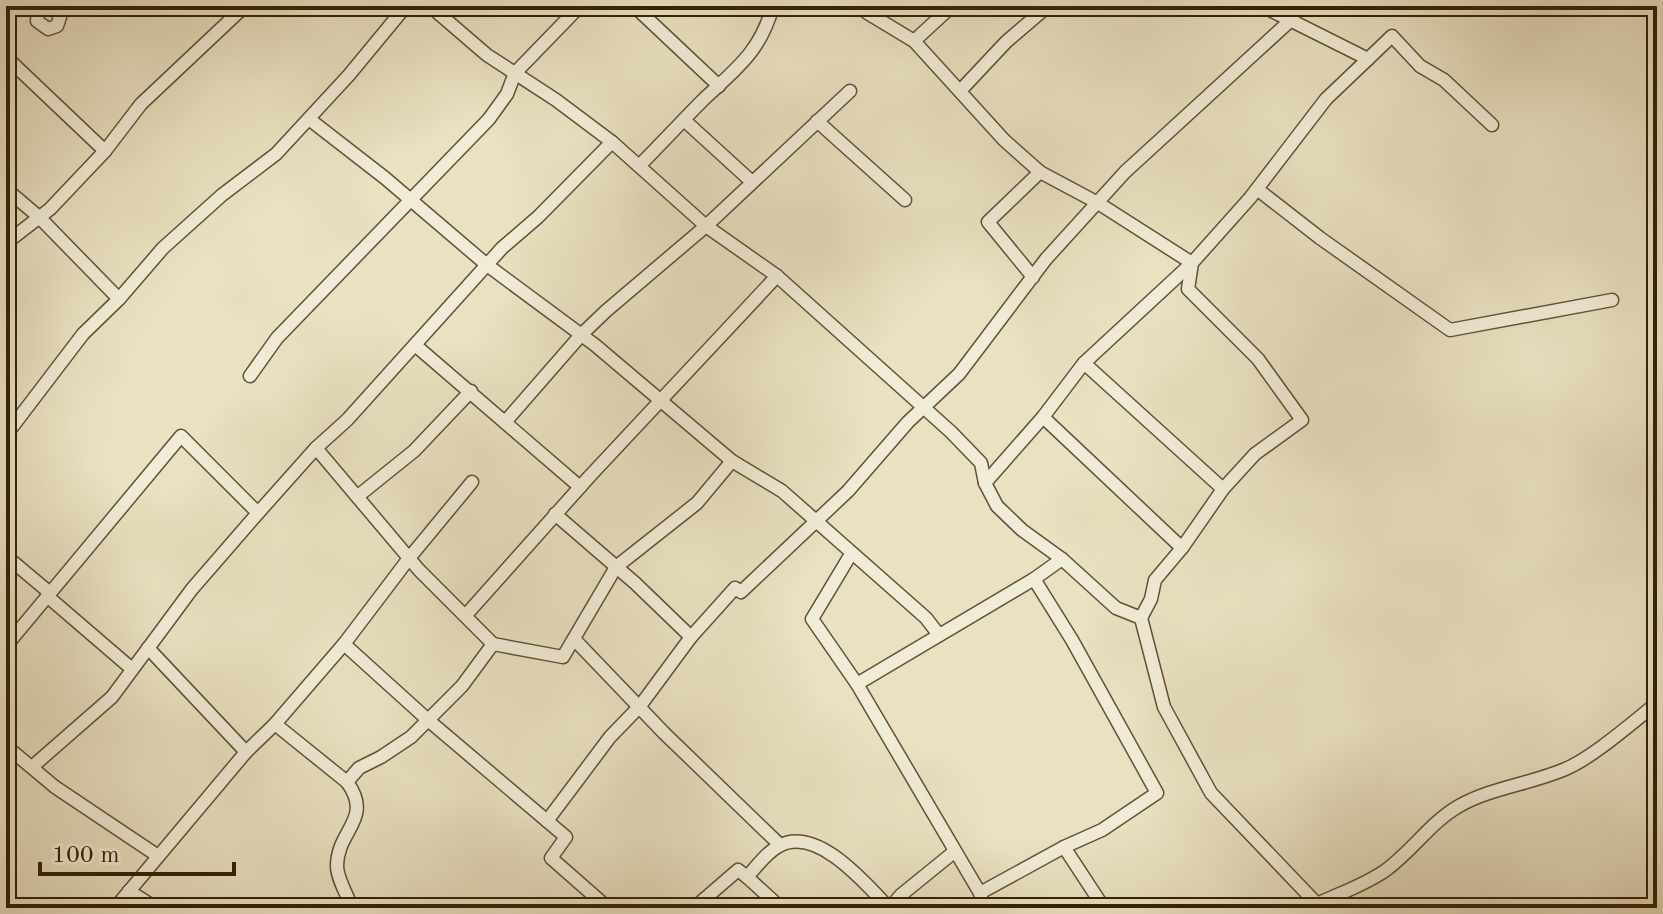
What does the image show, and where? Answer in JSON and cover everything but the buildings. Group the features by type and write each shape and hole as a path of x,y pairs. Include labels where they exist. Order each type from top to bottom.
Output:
{"street":[{"path":"6,243 50,209 105,151 141,104 245,6"},
{"path":"6,435 83,334 119,299 163,248 222,195 276,154 406,6"},
{"path":"430,6 487,55 612,142 706,226 777,276 981,463 985,483 997,506 1022,530 1062,559 1116,608 1141,618"},
{"path":"250,376 277,338 489,119 507,94 515,73 580,6"},
{"path":"634,6 719,86"},
{"path":"639,166 740,67 767,30 773,6"},
{"path":"860,6 914,41 1004,140 1040,172 1098,203 1192,263"},
{"path":"914,41 952,6"},
{"path":"960,91 1006,42 1048,6"},
{"path":"1262,6 1368,59"},
{"path":"547,821 601,748 640,706 691,637 735,588 741,592 848,491 923,408 959,374 1033,277 1125,172 1291,20 1298,6"},
{"path":"985,483 1043,417 1084,363 1192,263 1257,189 1326,99 1392,36 1420,66 1444,80 1492,125"},
{"path":"6,57 105,151"},
{"path":"506,421 581,335 706,226 850,91"},
{"path":"309,119 487,265 595,345 732,461 782,491 926,618 939,635"},
{"path":"684,120 752,182"},
{"path":"817,121 905,200"},
{"path":"32,767 112,697 192,589 316,448 347,420 487,265 612,142"},
{"path":"1033,277 988,222 1040,172"},
{"path":"6,189 39,217 119,299"},
{"path":"1257,189 1320,238 1450,330 1612,300"},
{"path":"1192,263 1188,289 1258,359 1302,420 1255,454 1223,489 1182,548 1155,580 1151,599 1141,618 1164,707 1211,793 1313,906 1383,872 1416,846 1440,818 1461,805 1488,793 1566,769 1657,703"},
{"path":"466,615 555,514 777,276"},
{"path":"415,345 580,487"},
{"path":"1084,363 1223,489"},
{"path":"358,496 414,451 471,391"},
{"path":"1043,417 1182,548"},
{"path":"6,646 181,436 258,513"},
{"path":"316,448 419,570 493,644 563,657 616,567 697,503 732,461"},
{"path":"115,908 246,752 275,724 344,644 472,482"},
{"path":"555,514 691,637"},
{"path":"851,554 812,619 857,684 980,893 984,908"},
{"path":"6,556 132,669"},
{"path":"857,684 1034,579 1062,559"},
{"path":"980,893 1102,830 1157,793 1072,640 1034,579"},
{"path":"574,639 717,786 780,845"},
{"path":"344,644 566,837 551,858 608,908"},
{"path":"347,782 359,768 395,749 428,720 462,686 493,644"},
{"path":"148,648 246,752"},
{"path":"275,724 347,782 354,792 359,806 341,843 337,868 352,908"},
{"path":"6,746 55,787 158,856"},
{"path":"747,877 780,845 806,841 847,865 889,908 954,852"},
{"path":"1064,847 1104,908"},
{"path":"694,908 738,870 781,908"},
{"path":"129,891 156,908"}]}
